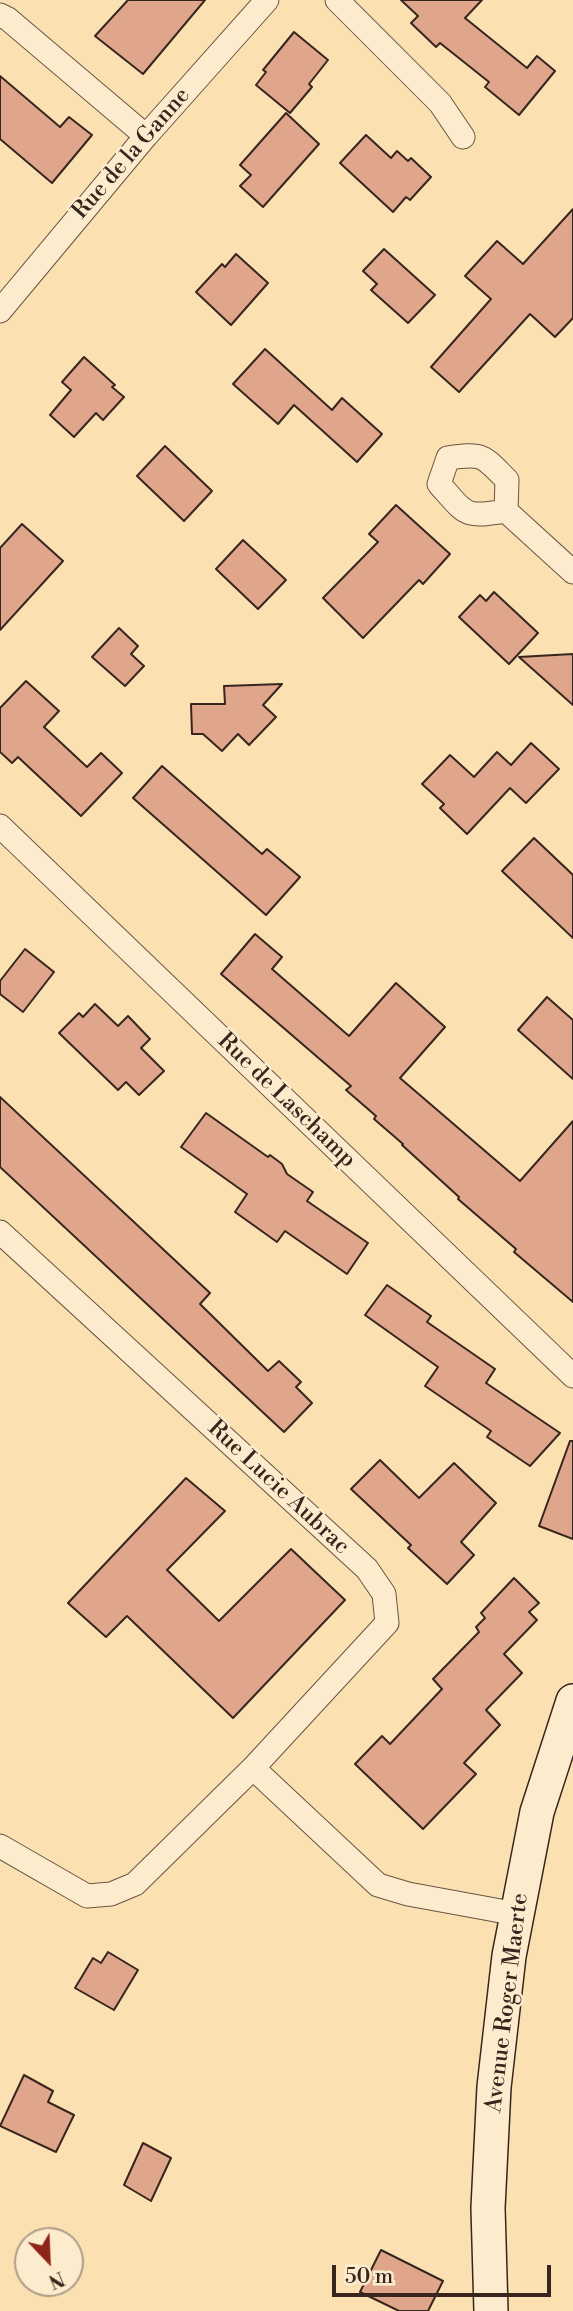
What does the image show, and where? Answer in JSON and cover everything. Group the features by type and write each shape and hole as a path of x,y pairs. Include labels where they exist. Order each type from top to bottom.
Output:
{"main road":[{"name":"Avenue Roger Maerte","path":"491,2311 488,2208 494,2087 509,1956 537,1812 573,1702"}],"street":[{"name":"Rue de la Ganne","path":"0,311 146,136 267,0"},
{"path":"337,0 440,103 463,137"},
{"path":"0,15 146,136"},
{"path":"506,511 573,572"},
{"name":"Rue de Laschamp","path":"0,827 573,1376"},
{"name":"Rue Lucie Aubrac","path":"0,1232 367,1569 384,1594 387,1623 253,1768 135,1884 111,1895 87,1896 0,1846"},
{"path":"253,1768 378,1885 408,1894 517,1914"}],"building":[{"path":"128,0 205,0 143,74 95,36"},
{"path":"401,0 482,0 465,18 527,68 537,56 555,71 519,115 485,87 489,82 440,43 436,47 411,23 418,16"},
{"path":"294,32 328,60 309,84 312,87 290,113 256,85 266,72 263,70"},
{"path":"0,76 60,127 69,117 92,135 52,183 0,139"},
{"path":"286,113 319,144 263,207 240,186 251,175 240,165"},
{"path":"366,135 391,158 397,151 408,161 411,158 431,177 410,200 406,197 393,212 340,163"},
{"path":"573,209 573,318 555,337 530,314 459,392 431,367 491,299 465,276 497,241 523,264"},
{"path":"384,249 435,295 408,323 371,290 377,284 363,271"},
{"path":"236,254 268,283 231,325 196,292 222,264 225,267"},
{"path":"265,349 332,410 342,398 382,434 357,462 294,405 278,424 233,384"},
{"path":"84,357 115,385 112,387 124,397 103,420 96,413 74,437 50,415 71,390 62,382"},
{"path":"165,446 212,491 184,521 137,476"},
{"path":"396,505 450,554 423,584 419,580 363,638 323,598 378,542 369,534"},
{"path":"22,524 63,561 0,630 0,548"},
{"path":"243,540 286,580 258,609 216,569"},
{"path":"494,592 538,633 509,664 459,617 480,595 486,601"},
{"path":"119,628 138,646 131,654 144,666 125,686 92,657"},
{"path":"573,654 573,705 519,657"},
{"path":"26,681 59,711 44,727 87,767 101,753 122,773 81,816 18,757 12,763 0,752 0,708"},
{"path":"282,684 263,705 276,717 249,745 238,734 222,751 203,734 192,734 191,704 225,704 224,686"},
{"path":"531,743 559,769 526,803 510,788 467,834 440,808 444,804 422,784 450,755 474,777 497,752 511,765"},
{"path":"162,766 262,854 267,849 300,877 266,915 133,798"},
{"path":"534,838 573,875 573,938 502,871"},
{"path":"255,934 282,957 272,969 349,1036 396,983 445,1027 400,1078 520,1181 573,1121 573,1302 514,1252 516,1249 458,1199 459,1197 374,1119 376,1116 346,1090 351,1086 221,974"},
{"path":"25,949 54,972 23,1012 0,994 0,981"},
{"path":"547,997 573,1020 573,1079 518,1030"},
{"path":"95,1004 118,1026 128,1016 150,1039 141,1048 164,1071 139,1095 126,1082 118,1090 59,1033 79,1013 83,1017"},
{"path":"0,1097 210,1293 200,1304 268,1371 279,1361 301,1382 296,1387 312,1403 284,1432 0,1167"},
{"path":"206,1113 282,1164 287,1174 313,1192 307,1201 368,1243 347,1274 285,1231 277,1242 235,1212 247,1194 181,1147"},
{"path":"387,1285 431,1316 427,1322 495,1369 486,1383 560,1433 530,1466 487,1437 491,1431 425,1386 438,1367 365,1315"},
{"path":"570,1441 573,1441 573,1539 539,1526"},
{"path":"380,1460 419,1498 454,1463 496,1503 461,1542 474,1555 447,1584 408,1548 411,1545 351,1489"},
{"path":"186,1478 225,1511 167,1570 219,1621 291,1549 345,1600 233,1718 127,1616 106,1637 68,1603"},
{"path":"514,1578 539,1603 529,1612 537,1620 504,1654 522,1673 486,1710 500,1725 464,1763 476,1774 423,1829 355,1764 382,1736 390,1744 442,1689 433,1679 479,1632 476,1627 485,1618 481,1613"},
{"path":"108,1952 138,1970 114,2010 75,1988 93,1958 101,1963"},
{"path":"24,2075 53,2091 48,2102 74,2115 56,2152 0,2126"},
{"path":"143,2143 171,2158 151,2201 124,2185"},
{"path":"381,2250 443,2281 428,2311 399,2311 360,2292"}]}
